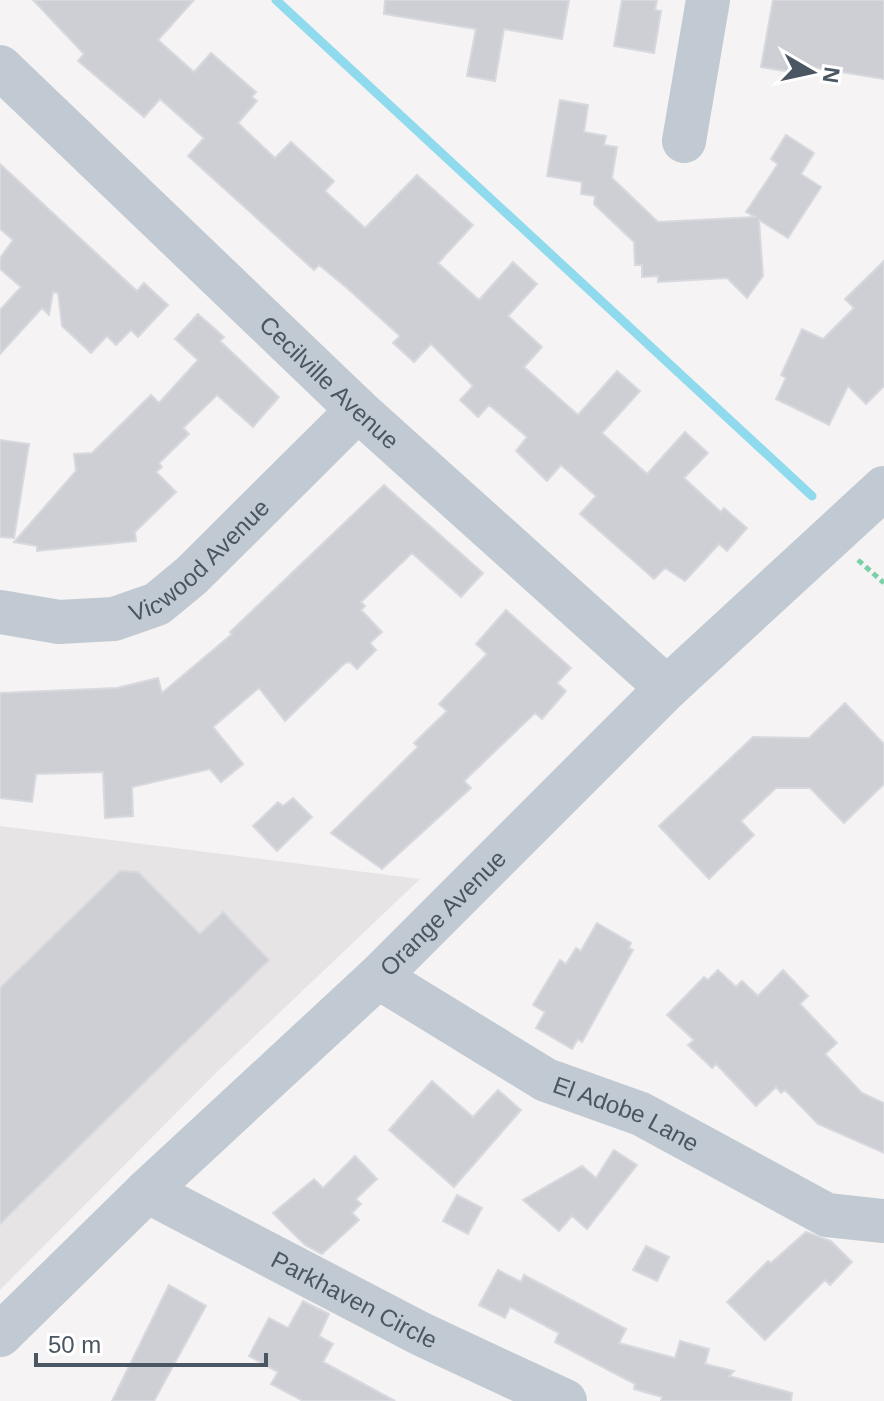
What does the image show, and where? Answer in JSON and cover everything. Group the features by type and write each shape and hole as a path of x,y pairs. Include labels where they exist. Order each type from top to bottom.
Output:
{"street":[{"path":"684,141 708,0"},
{"name":"Cecilville Avenue","path":"0,67 358,410 667,688"},
{"name":"Vicwood Avenue","path":"0,612 59,622 114,619 157,604 191,576 358,410"},
{"name":"Orange Avenue","path":"0,1335 147,1191 378,977 667,688 884,488"},
{"name":"El Adobe Lane","path":"378,977 546,1080 641,1114 827,1215 884,1221"},
{"name":"Parkhaven Circle","path":"147,1191 421,1334 565,1401"}],"shaded area":[{"path":"0,826 420,879 217,1072 0,1290"}],"building":[{"path":"33,0 194,0 158,40 194,72 211,53 256,92 252,97 257,101 238,123 275,158 291,142 334,181 325,191 365,228 417,175 473,225 438,263 479,300 513,262 537,284 508,316 542,347 524,367 578,415 617,371 640,391 602,433 647,474 685,432 708,453 684,478 721,512 724,508 747,528 727,551 719,544 685,581 665,568 654,579 580,514 596,496 561,465 547,481 516,451 527,437 489,405 478,417 460,400 473,386 431,344 414,362 393,343 400,336 319,265 314,270 188,156 204,138 160,99 144,117 78,61 84,54"},
{"path":"385,0 569,0 562,39 504,29 495,81 467,76 476,29 384,14"},
{"path":"622,0 657,0 655,10 661,11 654,53 614,46"},
{"path":"773,0 884,0 884,79 798,65 797,73 761,67"},
{"path":"560,100 588,105 584,132 606,136 604,145 617,147 612,178 658,222 755,217 746,212 778,164 771,159 786,135 814,153 801,174 821,187 788,238 759,220 763,276 747,298 727,278 658,282 658,276 642,277 642,265 635,265 634,242 594,204 595,196 581,194 582,182 547,176"},
{"path":"0,164 137,291 144,283 168,305 138,337 131,330 116,345 107,336 91,353 62,326 58,293 53,292 49,315 42,308 0,354 0,310 21,287 0,269 0,258 13,240 0,229"},
{"path":"884,261 884,386 866,404 848,386 829,425 776,399 786,378 781,375 802,329 823,339 854,308 845,299"},
{"path":"198,314 224,337 220,341 279,397 253,427 217,395 183,428 189,434 159,463 162,467 156,472 176,492 135,532 136,541 37,551 37,546 14,542 76,471 74,454 92,453 151,395 159,403 198,360 175,339"},
{"path":"0,440 29,444 14,538 0,537"},
{"path":"384,485 483,573 461,597 412,553 361,602 365,606 361,610 382,632 370,643 376,650 357,669 350,662 345,663 285,721 259,688 213,727 243,764 221,782 210,769 132,787 133,816 105,818 103,772 36,774 32,802 0,798 0,693 117,688 158,678 162,693 232,634 230,632"},
{"path":"506,610 571,668 557,683 566,691 542,719 535,713 464,781 471,788 382,869 331,833 418,747 414,743 447,711 439,704 487,654 476,644"},
{"path":"845,703 884,744 884,784 844,823 810,788 776,788 741,821 754,835 709,879 659,826 753,737 809,738"},
{"path":"293,798 312,817 277,851 253,826 278,802 283,806"},
{"path":"120,871 138,872 200,934 223,912 269,960 0,1224 0,988"},
{"path":"597,923 631,943 629,948 633,950 582,1042 578,1039 572,1049 536,1028 545,1012 533,1005 560,960 566,964 576,948 581,951"},
{"path":"718,970 736,987 742,981 758,996 783,970 808,996 800,1004 837,1043 825,1054 862,1093 884,1103 884,1153 818,1124 785,1090 781,1093 776,1087 756,1106 716,1064 712,1068 688,1045 694,1040 667,1015 704,977 708,980"},
{"path":"432,1081 473,1117 498,1090 521,1110 454,1187 389,1130"},
{"path":"614,1150 637,1165 587,1229 572,1216 559,1231 523,1200 582,1166 596,1178"},
{"path":"355,1156 377,1179 356,1199 361,1204 352,1213 359,1220 322,1254 305,1245 273,1213 314,1179 323,1188"},
{"path":"457,1195 482,1208 468,1234 443,1221"},
{"path":"806,1232 831,1241 852,1262 830,1285 825,1280 765,1340 727,1302 768,1261 771,1263"},
{"path":"646,1246 669,1257 657,1281 633,1270"},
{"path":"498,1270 521,1282 524,1275 626,1329 619,1343 675,1358 680,1341 709,1349 705,1364 734,1371 729,1376 792,1393 791,1401 661,1401 662,1397 634,1389 635,1384 555,1342 559,1333 510,1307 505,1318 479,1305"},
{"path":"169,1285 206,1306 154,1401 112,1401"},
{"path":"303,1301 329,1314 319,1336 333,1344 323,1362 395,1401 303,1401 271,1384 278,1372 249,1356 269,1318 288,1328"}],"waterway":[{"path":"276,0 812,496"}]}
